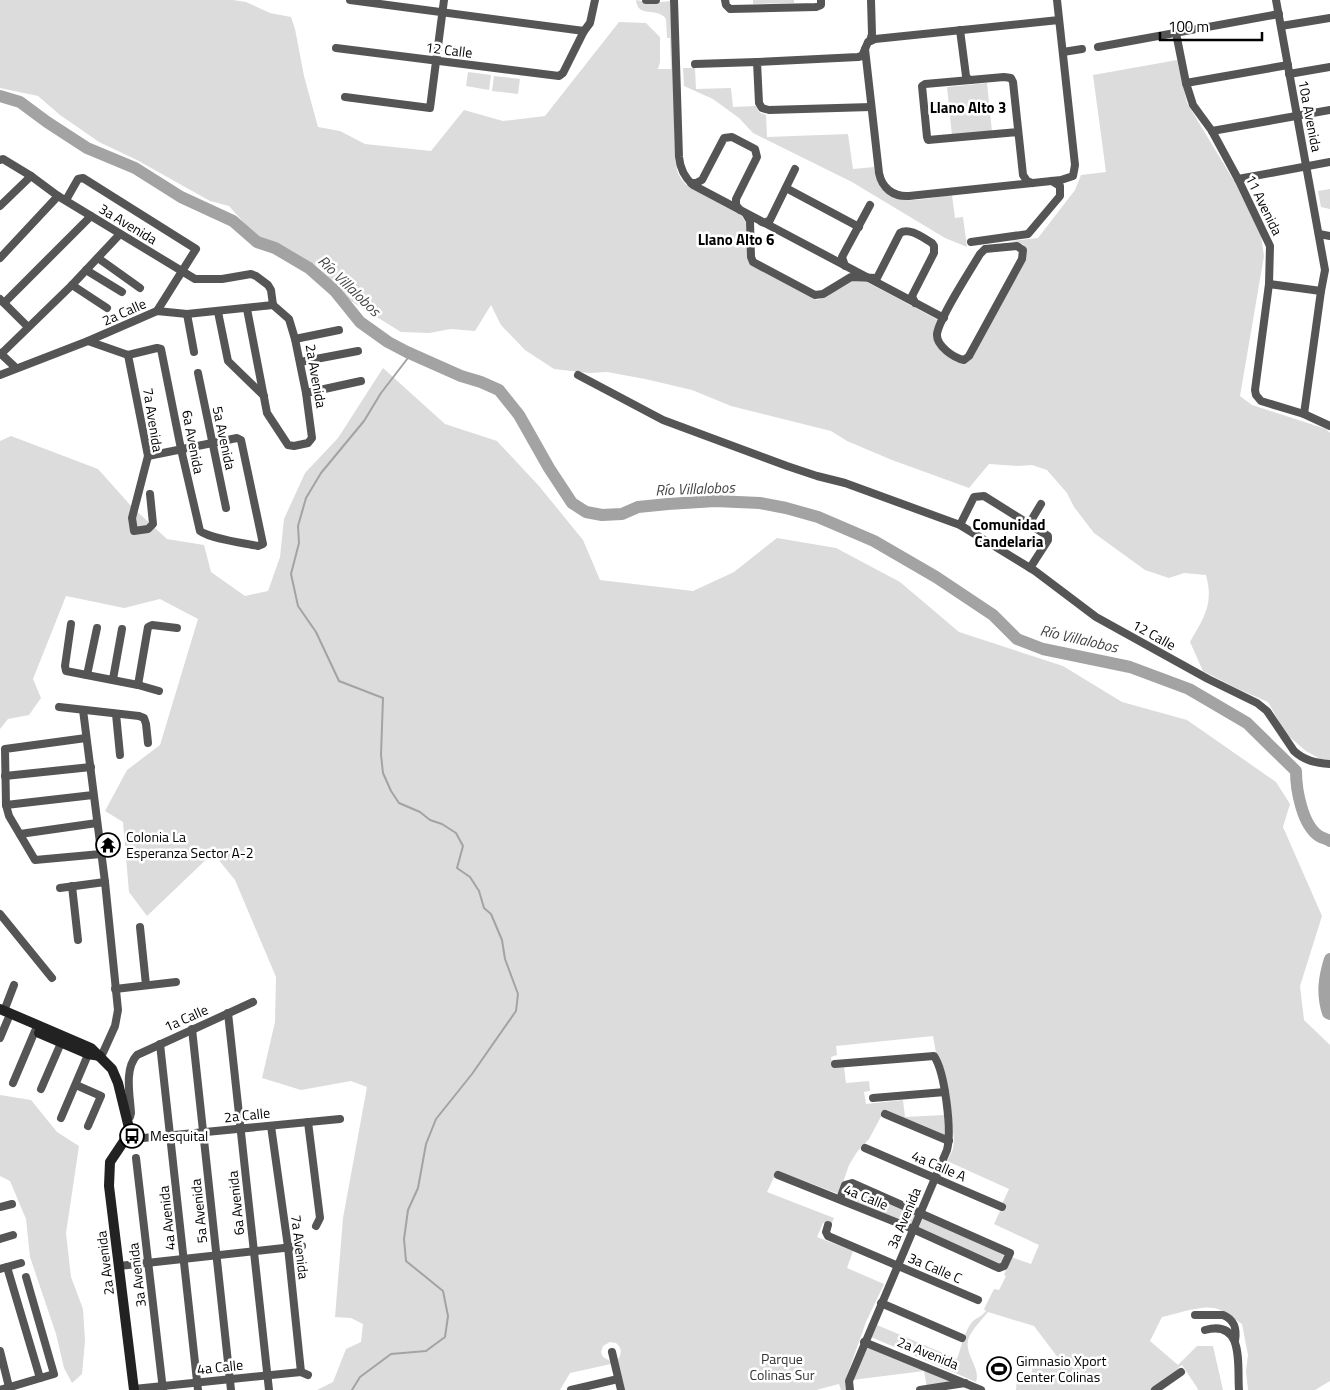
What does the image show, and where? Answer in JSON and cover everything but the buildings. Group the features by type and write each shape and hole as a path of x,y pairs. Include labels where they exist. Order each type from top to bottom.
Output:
{"main road":[{"path":"3,1014 61,1043 89,1051"},
{"path":"3,1014 101,1056 114,1073 129,1128 126,1138"},
{"name":"2a Avenida","path":"126,1138 111,1159 108,1168 134,1389"}],"street":[{"path":"350,0 584,31 591,21 595,0"},
{"path":"344,97 430,108 444,0"},
{"path":"646,0 656,0"},
{"path":"674,0 679,157 684,175 690,183 944,318"},
{"path":"725,0 726,6 730,9 816,7 821,5 821,0"},
{"path":"870,0 872,34 870,41"},
{"path":"971,242 1026,235 1069,185 1074,174 1057,0"},
{"name":"10a Avenida","path":"1276,0 1318,234 1328,271 1321,291 1304,414"},
{"path":"1098,47 1279,14"},
{"path":"1281,26 1330,18"},
{"path":"695,64 858,58 862,56 865,45 870,41 1059,20"},
{"path":"960,30 966,76 971,80"},
{"name":"12 Calle","path":"336,48 560,76 584,31"},
{"name":"11 Avenida","path":"1176,33 1186,83 1193,105 1212,131 1269,242 1271,260 1269,284 1255,390 1259,399 1304,414"},
{"path":"865,49 880,179 885,188 895,195 909,196 1052,181 1069,178 1074,174"},
{"path":"1063,52 1082,49"},
{"path":"757,62 759,103 764,110 871,107"},
{"path":"1186,83 1288,65"},
{"path":"1289,74 1330,67"},
{"path":"1018,132 928,140 922,86 925,84 1011,78 1024,175 1027,181 1034,183"},
{"path":"1212,131 1330,110"},
{"path":"690,183 696,184 702,180 723,139 726,137 732,137 755,149 757,156 736,200 736,205 750,221 752,260 813,295 823,294 851,277 874,279 878,277 900,233 910,231 934,246 934,253 912,296 912,300 916,304"},
{"name":"3a Avenida","path":"0,160 4,159 62,198 195,279 222,279 251,274 268,285 271,290 273,306"},
{"path":"1238,179 1330,162"},
{"path":"762,222 770,220 795,169"},
{"path":"0,206 31,176"},
{"path":"0,258 62,198 78,179 83,178 196,249 184,271 157,311"},
{"path":"1052,181 1060,186 1060,196"},
{"path":"786,188 858,227"},
{"path":"845,266 842,257 870,205"},
{"path":"28,327 2,301 91,216"},
{"path":"16,368 0,353 72,285 120,234"},
{"path":"1318,234 1330,236"},
{"path":"1017,246 1022,248 1024,253 1022,259 966,360 962,360 949,353 938,340 937,334 944,318 982,251 1017,246"},
{"path":"98,258 140,288"},
{"path":"86,270 122,292"},
{"path":"1269,284 1321,291"},
{"path":"72,285 107,308"},
{"name":"2a Calle","path":"0,375 88,341 157,311 187,314 273,306"},
{"name":"2a Avenida","path":"264,396 270,419 286,443 294,446 308,443 312,438 306,393 295,339 289,319 273,306"},
{"path":"247,309 264,396"},
{"path":"218,312 228,361 264,396"},
{"path":"187,314 194,352"},
{"path":"295,339 339,330"},
{"path":"88,341 128,355"},
{"name":"6a Avenida","path":"128,355 156,348 163,351 181,449 199,529 204,534 258,546 263,544 242,442 237,438 212,443"},
{"path":"300,362 358,351"},
{"name":"7a Avenida","path":"128,355 148,456 132,518 134,531 151,528 154,524 150,494"},
{"name":"5a Avenida","path":"198,373 226,508"},
{"name":"12 Calle","path":"578,375 663,420 788,466 845,483 960,524 1030,568 1096,617 1208,679 1257,703 1267,711 1300,757 1316,763 1330,764"},
{"path":"306,393 361,381"},
{"path":"1304,414 1330,426"},
{"path":"148,456 212,443"},
{"path":"960,524 974,497 980,495 1029,524 1048,536 1030,568"},
{"path":"1029,524 1041,504"},
{"path":"72,624 65,669 67,672 138,684 159,691"},
{"path":"138,684 147,628 152,625 177,628"},
{"path":"87,675 97,628"},
{"path":"113,679 122,629"},
{"path":"58,707 140,716 144,718 146,724 148,743"},
{"path":"83,710 101,854 117,1017 101,1056"},
{"path":"116,714 120,755"},
{"path":"86,738 5,749 6,805 9,816 35,860 101,854"},
{"path":"5,776 91,767"},
{"path":"6,805 93,795"},
{"path":"20,834 97,823"},
{"path":"60,888 104,882"},
{"path":"72,886 78,940"},
{"path":"0,914 52,978"},
{"path":"140,927 146,985"},
{"path":"115,989 176,982"},
{"path":"0,1038 3,1014 14,985"},
{"name":"1a Calle","path":"127,1118 130,1117 131,1113 130,1072 132,1061 140,1053 253,1002"},
{"name":"6a Avenida","path":"228,1013 268,1390"},
{"name":"5a Avenida","path":"192,1030 231,1390"},
{"path":"12,1083 34,1031"},
{"path":"41,1088 61,1043"},
{"name":"4a Avenida","path":"160,1044 198,1386"},
{"path":"61,1118 89,1051"},
{"name":"3a Avenida","path":"835,1064 934,1056 944,1092 949,1141 848,1381 850,1390"},
{"path":"76,1085 101,1096 88,1126"},
{"path":"873,1098 944,1092"},
{"path":"885,1114 949,1141"},
{"name":"2a Calle","path":"126,1138 170,1136 340,1119"},
{"path":"308,1122 320,1218 316,1226"},
{"name":"7a Avenida","path":"271,1126 305,1373"},
{"name":"4a Calle A","path":"865,1148 1002,1207"},
{"name":"3a Avenida","path":"136,1158 162,1388"},
{"name":"4a Calle","path":"778,1175 840,1200 913,1229 999,1268 1005,1264 1010,1253 852,1183 845,1185 840,1200"},
{"path":"0,1207 12,1204"},
{"name":"3a Calle C","path":"828,1225 826,1232 828,1236 978,1300"},
{"path":"0,1239 13,1235"},
{"path":"119,1266 302,1246"},
{"path":"21,1262 4,1268 40,1378"},
{"path":"0,1390 54,1374 26,1277"},
{"path":"881,1303 962,1338"},
{"path":"1195,1315 1224,1315 1236,1327 1235,1341 1239,1356 1239,1390"},
{"path":"1204,1330 1223,1330 1235,1341"},
{"name":"2a Avenida","path":"864,1342 981,1390"},
{"path":"0,1351 9,1387"},
{"path":"612,1352 621,1390"},
{"path":"1155,1390 1181,1372"},
{"name":"4a Calle","path":"134,1389 198,1386 230,1378 305,1373"},
{"path":"572,1390 618,1379"},
{"path":"920,1390 965,1383"}],"green space":[{"path":"0,0 233,0 246,2 270,13 291,17 318,127 340,131 365,144 431,151 464,110 503,121 545,116 619,22 646,23 660,37 660,62 658,69 671,69 670,38 667,38 666,19 658,13 640,9 637,6 636,0 653,3 670,1 675,156 677,169 682,181 689,187 742,216 747,225 748,257 817,300 849,281 863,280 938,320 934,335 965,363 973,356 1026,256 1026,249 1023,244 1011,241 1038,238 1075,190 1081,175 1106,172 1093,75 1177,60 1187,103 1234,181 1261,235 1264,256 1240,396 1252,405 1326,429 1330,433 1330,760 1320,759 1306,751 1286,734 1268,702 1203,671 1190,642 1203,617 1208,602 1209,594 1206,575 1184,573 1169,578 1145,570 1094,533 1074,507 1067,493 1047,470 1032,465 989,464 969,488 892,460 847,441 831,431 731,406 692,390 607,372 589,373 554,369 525,350 501,325 491,305 475,331 451,329 429,333 401,332 346,298 318,266 255,235 229,206 210,201 137,160 99,142 60,115 38,96 0,88"},
{"path":"753,0 794,0 794,3 753,4"},
{"path":"683,68 695,68 696,89 731,88 733,107 756,106 759,112 766,115 767,137 848,134 853,169 874,167 878,182 884,191 893,197 903,200 915,200 952,195 955,218 963,217 967,247 945,238 852,182 753,133 739,118 713,99 684,86"},
{"path":"468,72 491,75 489,90 466,86"},
{"path":"494,76 520,79 518,94 492,91"},
{"path":"987,83 992,132 952,136 947,87"},
{"path":"1330,189 1330,209 1321,207 1318,191"},
{"name":"Parque Colinas Sur","path":"383,368 445,424 497,441 539,486 583,540 600,580 693,591 734,572 777,538 836,548 900,582 959,632 1063,666 1122,702 1187,720 1276,782 1290,804 1283,827 1322,916 1300,986 1304,1020 1330,1045 1330,1381 1315,1390 1248,1390 1246,1371 1248,1355 1242,1324 1221,1310 1209,1307 1162,1317 1150,1341 1178,1365 1197,1346 1213,1346 1223,1390 1197,1390 1182,1365 1178,1368 1182,1374 1158,1390 1016,1390 1017,1377 1031,1376 1033,1365 1062,1363 1034,1326 988,1312 973,1330 968,1341 977,1377 976,1382 871,1337 877,1325 957,1359 970,1324 986,1311 984,1309 994,1289 999,1290 1006,1276 1004,1275 1011,1257 1031,1264 1039,1245 994,1224 1000,1211 1003,1212 1006,1206 1002,1204 1009,1189 947,1161 953,1149 952,1119 949,1093 936,1053 933,1036 836,1046 837,1055 831,1057 833,1068 844,1067 846,1083 869,1081 870,1091 864,1092 866,1104 903,1100 905,1117 944,1115 945,1136 884,1111 869,1139 857,1152 849,1165 839,1194 777,1171 767,1192 834,1218 831,1225 823,1223 817,1237 853,1251 847,1268 884,1284 866,1322 845,1381 846,1390 841,1390 839,1384 816,1390 625,1390 618,1360 621,1353 620,1349 616,1343 610,1342 603,1346 601,1352 603,1357 610,1361 611,1364 570,1373 560,1390 317,1390 333,1382 346,1349 361,1342 363,1324 351,1318 335,1317 343,1218 367,1087 351,1081 301,1090 262,1078 275,1022 276,977 235,880 213,853 147,916 129,892 123,822 105,811 127,770 160,745 198,619 160,599 124,608 66,596 33,679 41,698 29,715 8,719 0,729 0,441 11,436 98,469 132,507 167,539 204,545 211,572 245,596 268,591 280,557 284,519 305,473 338,438"},
{"path":"0,1095 31,1100 57,1132 79,1146 66,1233 71,1277 83,1309 85,1341 82,1374 72,1383 64,1368 56,1334 30,1257 26,1219 10,1181 0,1176"},
{"path":"852,1183 1010,1253 999,1268 840,1199"},
{"path":"867,1345 946,1379 949,1382 927,1388 924,1371 852,1380"}],"waterway":[{"name":"Río Villalobos","path":"0,96 20,102 87,148 135,168 181,197 233,221 257,242 275,248 309,268 335,291 360,322 388,342 461,376 499,390 519,415 549,468 572,503 586,512 602,515 622,514 638,507 715,501 760,503 818,517 874,541 936,577 993,615 1017,639 1043,649 1130,667 1189,689 1247,723 1296,771 1301,806 1308,824 1319,836 1330,841"},
{"path":"352,1390 360,1377 391,1354 426,1351 445,1337 448,1316 443,1291 406,1261 404,1239 408,1210 418,1188 426,1144 436,1119 472,1074 516,1011 518,994 505,959 502,940 491,914 484,908 479,891 470,877 457,868 463,846 456,833 442,824 430,820 420,812 399,803 391,791 383,773 381,755 383,698 339,681 316,632 298,606 291,574 299,543 298,526 306,498 321,473 364,421 381,393 411,354"},
{"path":"1330,959 1326,973 1324,993 1326,1006 1330,1014"}],"place":[{"name":"Colonia La Esperanza Sector A-2","path":"108,845"},
{"name":"Mesquital","path":"132,1136"},
{"name":"Gimnasio Xport Center Colinas","path":"999,1369"}],"district":[{"name":"Llano Alto 3","path":"968,108"},
{"name":"Llano Alto 6","path":"736,240"},
{"name":"Comunidad Candelaria","path":"1009,534"}]}
